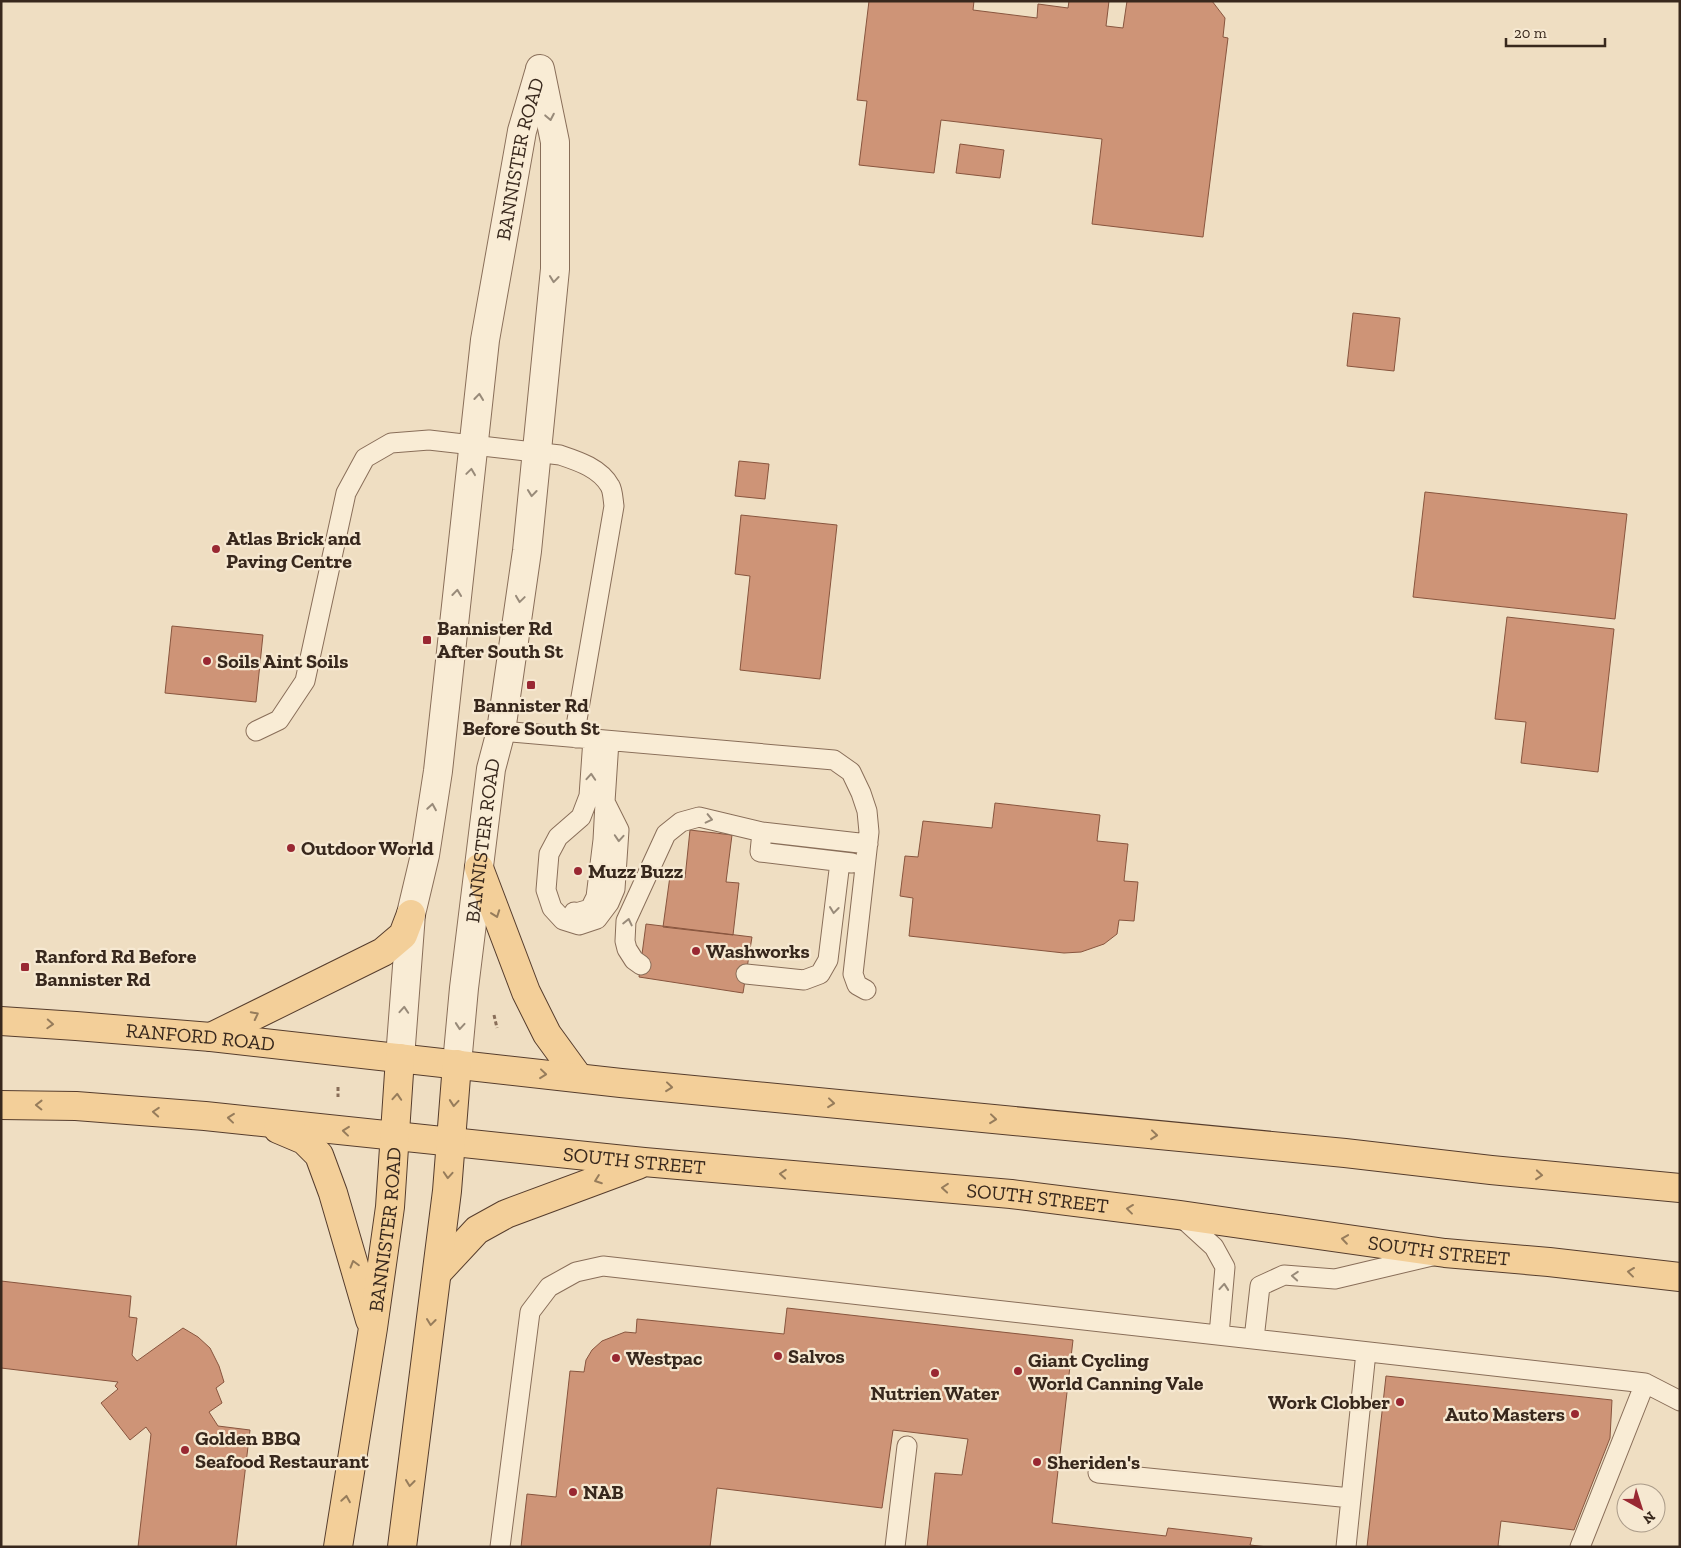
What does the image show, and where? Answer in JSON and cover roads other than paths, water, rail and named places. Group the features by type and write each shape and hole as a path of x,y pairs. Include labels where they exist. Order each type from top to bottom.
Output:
{"main road":[{"path":"479,868 526,992 547,1034 579,1078"},
{"path":"211,1037 383,952 403,935 411,914"},
{"name":"RANFORD ROAD","path":"1,1022 211,1037 400,1058"},
{"path":"400,1058 579,1078 1325,1151 1491,1170 1680,1188"},
{"name":"BANNISTER ROAD","path":"338,1547 390,1207 400,1058"},
{"name":"BANNISTER ROAD","path":"402,1547 447,1191 457,1064"},
{"path":"1,1105 76,1106 258,1121 395,1136"},
{"path":"258,1121 304,1140 318,1155 333,1192 373,1328"},
{"name":"SOUTH STREET","path":"395,1136 644,1162 1011,1194 1179,1215 1445,1253 1550,1262 1680,1277"},
{"path":"437,1273 477,1230 506,1214 644,1162"}],"street":[{"name":"BANNISTER ROAD","path":"400,1058 411,914 425,855 438,771 485,340 522,131 540,69 555,142 555,269 527,551 501,731 491,769 464,988 457,1064"}],"lane":[{"path":"256,731 279,720 305,681 346,493 365,458 391,443 429,440 560,455 578,461 598,472 611,487 614,506 577,720 593,739 605,802 620,830 615,889 609,903 597,919 579,925 563,920 552,908 546,890 549,854 553,845 558,836 581,817 589,796 593,739"},
{"path":"501,731 834,760 851,772 868,811 868,844 853,974 857,985 866,990"},
{"path":"641,964 634,960 627,949 625,940 626,921 666,834 681,822 699,817 762,832 868,844"},
{"path":"762,832 760,852 866,865"},
{"path":"746,974 804,980 820,974 828,960 840,862"},
{"path":"1179,1215 1214,1246 1225,1267 1220,1335"},
{"path":"1254,1339 1260,1286 1284,1275 1335,1279 1445,1253"},
{"path":"500,1547 530,1312 549,1287 576,1272 603,1266 1645,1383 1680,1402"},
{"path":"1346,1547 1366,1352"},
{"path":"1580,1547 1645,1383"},
{"path":"895,1547 907,1446"},
{"path":"1098,1473 1351,1498"}],"place":[{"name":"Atlas Brick and Paving Centre","path":"216,549"},
{"name":"Bannister Rd After South St","path":"427,640"},
{"name":"Soils Aint Soils","path":"207,661"},
{"name":"Bannister Rd Before South St","path":"531,685"},
{"name":"Outdoor World","path":"291,848"},
{"name":"Muzz Buzz","path":"578,871"},
{"name":"Washworks","path":"696,951"},
{"name":"Ranford Rd Before Bannister Rd","path":"25,967"},
{"name":"Salvos","path":"778,1356"},
{"name":"Westpac","path":"616,1358"},
{"name":"Giant Cycling World Canning Vale","path":"1018,1371"},
{"name":"Nutrien Water","path":"935,1373"},
{"name":"Work Clobber","path":"1400,1402"},
{"name":"Auto Masters","path":"1575,1414"},
{"name":"Golden BBQ Seafood Restaurant","path":"185,1450"},
{"name":"Sheriden's","path":"1037,1462"},
{"name":"NAB","path":"573,1492"}]}
